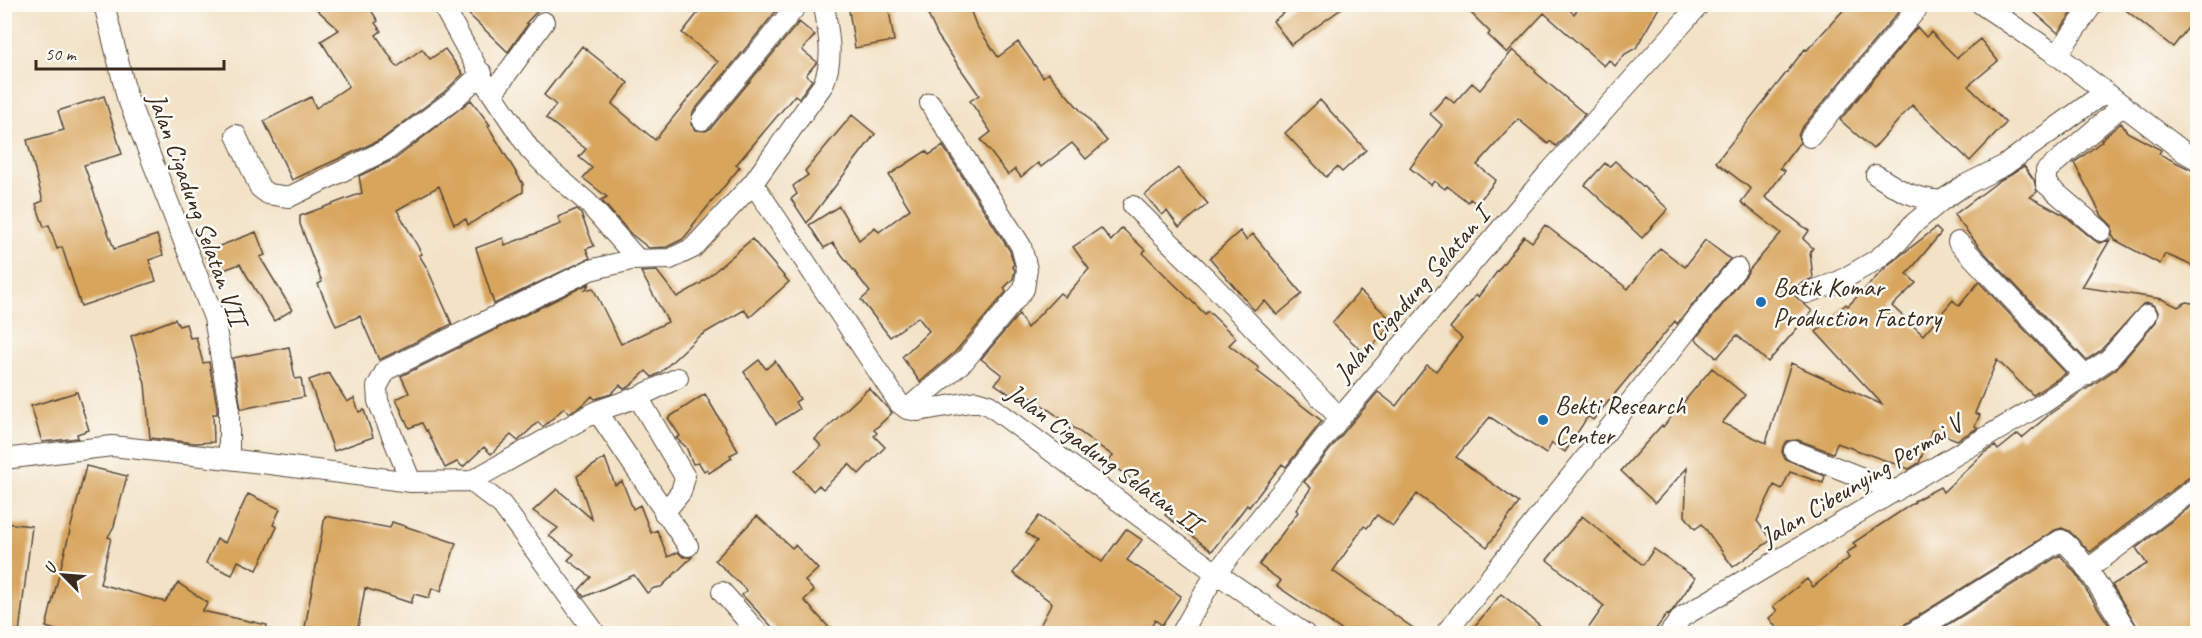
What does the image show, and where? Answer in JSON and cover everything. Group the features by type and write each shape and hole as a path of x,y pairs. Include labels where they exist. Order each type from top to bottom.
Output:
{"street":[{"name":"Jalan Cigadung Selatan VII","path":"104,4 127,97 214,318 229,405 229,459"},
{"path":"442,4 493,93 530,150 550,171 588,203 638,260"},
{"path":"702,120 798,4"},
{"path":"411,482 378,401 377,387 386,370 590,270 638,260 670,259 693,248 753,183 823,85 829,69 831,52 824,4"},
{"name":"Jalan Cigadung Selatan I","path":"1181,633 1216,573 1340,418 1552,170 1701,4"},
{"path":"1810,138 1921,4"},
{"path":"1981,4 2057,55 2184,152 2198,160"},
{"path":"2057,55 2093,4"},
{"path":"493,93 544,22"},
{"path":"236,135 260,188 268,194 289,197 388,149 452,102 482,72"},
{"path":"1807,292 1840,281 1876,261 1898,243 1912,225 1941,201 1965,185 2005,165 2105,92"},
{"path":"753,183 899,403 907,410 964,361 1024,290 1027,269 1021,246 930,103"},
{"path":"2101,231 2046,184 2046,171 2122,105"},
{"path":"1876,175 1916,198 1941,201"},
{"path":"1133,206 1214,286 1340,418"},
{"path":"1958,242 2085,376"},
{"path":"1445,633 1737,268"},
{"name":"Jalan Cibeunying Permai V","path":"1669,633 1682,617 2085,376 2109,359 2147,315"},
{"path":"4,459 112,446 411,482 471,481 597,411 638,397 678,378"},
{"path":"638,397 685,477 681,492 664,513"},
{"name":"Jalan Cigadung Selatan II","path":"907,410 918,411 976,401 989,405 1216,573 1305,633"},
{"path":"597,411 688,546"},
{"path":"1794,451 1896,491"},
{"path":"471,481 502,505 596,633"},
{"path":"2087,570 2198,486"},
{"path":"1911,633 2061,540 2067,544 2087,570 2129,633"},
{"path":"722,592 759,633"}],"building":[{"path":"311,4 367,4 378,21 375,23 381,31 376,35 397,67 422,49 430,59 445,49 463,74 444,92 382,139 292,180 264,121 311,97 316,108 349,86 321,41 339,30"},
{"path":"458,4 544,4 526,23 528,24 508,52"},
{"path":"705,4 782,4 693,112 691,124 695,130 706,131 711,128 799,22 815,35 802,50 817,62 806,75 812,80 799,98 795,95 736,165 740,167 683,239 667,247 649,248 631,234 601,200 607,197 583,178 592,168 579,157 586,149 546,118 556,105 544,95 582,46 628,83 612,104 655,140 718,62 682,33"},
{"path":"848,4 888,4 894,41 855,48"},
{"path":"923,4 968,4 976,25 998,57 1018,42 1043,77 1048,73 1107,141 1086,159 1072,143 1041,167 1038,163 1021,177 1015,169 1008,175 981,140 991,132 970,101 979,95 938,36"},
{"path":"1296,4 1348,4 1291,45 1273,21"},
{"path":"1462,4 1563,4 1574,14 1582,4 1661,4 1636,48 1625,54 1615,66 1609,60 1604,66 1544,13 1507,53 1488,35 1490,32"},
{"path":"1849,4 1894,4 1900,10 1801,129 1798,136 1800,142 1780,168 1785,171 1765,197 1809,231 1803,239 1813,248 1810,252 1813,278 1798,285 1792,293 1812,311 1768,362 1737,335 1717,358 1695,339 1781,233 1741,202 1751,189 1716,162 1805,49 1807,50"},
{"path":"2025,4 2078,4 2058,33"},
{"path":"2118,4 2198,4 2198,15 2173,47"},
{"path":"1917,27 1926,37 1931,32 1957,58 1980,39 1998,61 1968,86 2006,123 1970,161 1912,105 1873,149 1840,120"},
{"path":"1513,50 1536,70 1535,72 1585,114 1556,146 1550,141 1548,144 1518,119 1477,165 1496,180 1477,204 1470,199 1468,202 1447,186 1445,189 1434,181 1431,185 1410,168 1442,125 1430,114 1446,96 1454,103 1472,83 1480,90"},
{"path":"104,96 122,154 84,165 114,249 157,235 163,255 149,260 156,281 81,306 62,247 57,249 49,225 44,227 36,204 43,201 27,140 64,130 58,111"},
{"path":"471,100 490,125 488,126 523,184 523,192 468,225 466,219 454,224 439,186 397,210 422,254 419,255 452,324 379,360 360,316 336,326 318,284 322,282 300,224 300,216 362,193 359,176 395,159"},
{"path":"1320,100 1366,150 1342,172 1337,167 1326,177 1285,133"},
{"path":"852,115 875,134 807,223 791,199 797,194 793,186 808,175 805,171"},
{"path":"2121,123 2127,132 2161,150 2159,154 2198,173 2198,268 2165,254 2160,264 2115,240 2112,235 2112,226 2102,216 2074,163"},
{"path":"943,146 1010,251 1014,265 1012,266 1015,270 1013,279 1004,288 1006,292 955,352 920,382 902,357 929,331 918,317 890,337 861,300 870,292 833,243 824,248 809,225 839,206 859,240 875,227 879,232 910,209 889,175 926,151 929,155"},
{"path":"1615,161 1668,209 1642,238 1585,185 1605,163 1609,167"},
{"path":"2024,166 2034,180 2037,192 2030,197 2064,215 2099,243 2110,240 2082,287 2162,299 2178,307 2186,302 2198,304 2198,474 2191,476 2090,552 2069,531 2062,528 2055,530 1905,624 1899,633 1780,633 1769,618 1777,611 1773,606 1807,579 1813,587 1849,558 1846,553 1856,547 1853,543 1914,501 1940,487 1943,492 1985,452 1995,446 1998,450 2018,434 2022,438 2051,413 2116,369 2156,322 2158,312 2155,306 2149,303 2143,304 2101,350 2086,360 1981,249 1954,215 1999,181"},
{"path":"1178,168 1208,204 1179,227 1167,211 1162,215 1145,195"},
{"path":"577,209 594,246 586,249 590,258 494,304 476,248 503,238 505,245 561,224 558,217"},
{"path":"1545,225 1628,289 1660,248 1685,267 1705,240 1730,259 1593,420 1588,416 1565,452 1552,443 1546,454 1490,417 1456,457 1519,503 1487,547 1417,494 1393,526 1377,515 1367,528 1364,526 1333,571 1420,633 1346,633 1277,586 1281,581 1259,565 1298,512 1296,510 1311,488 1304,482 1349,426 1378,392 1396,406 1427,365 1436,371 1462,338 1450,328 1476,295 1478,297 1524,236 1532,242"},
{"path":"1101,228 1111,241 1122,228 1145,250 1143,253 1205,314 1208,311 1236,338 1229,345 1259,368 1257,371 1322,421 1286,467 1282,464 1249,507 1247,505 1212,551 1165,515 1168,511 1153,500 1156,497 1108,462 1113,456 1018,388 1011,395 995,384 1002,375 981,359 1019,314 1027,328 1060,293 1065,297 1089,269 1073,247"},
{"path":"1936,228 1941,233 1907,274 1916,283 1892,306 1923,335 1953,300 1959,306 1979,282 2066,373 2033,395 1997,360 1975,413 1980,415 1975,426 1978,428 1957,440 1932,430 1919,463 1909,469 1837,443 1833,453 1798,440 1787,441 1782,452 1785,459 1825,476 1823,483 1790,472 1782,489 1774,485 1757,521 1771,540 1733,567 1702,524 1695,529 1685,516 1687,468 1655,503 1621,471 1662,425 1663,427 1712,368 1745,395 1722,423 1766,443 1791,363 1883,405 1816,332 1846,304 1848,306 1888,265"},
{"path":"1240,231 1246,240 1253,234 1302,294 1277,315 1265,301 1254,310 1210,258"},
{"path":"256,232 265,255 260,257 292,310 274,321 240,264 213,274 204,252"},
{"path":"752,239 789,282 750,317 744,310 698,337 660,373 652,377 646,371 629,387 624,389 620,385 611,394 595,399 592,396 583,405 569,413 564,408 543,427 538,422 518,441 511,435 491,454 484,447 463,467 457,462 445,468 422,423 409,428 396,399 409,393 401,376 590,283 585,290 593,288 621,344 668,322 641,272 657,271 677,297 700,284"},
{"path":"1360,291 1394,322 1365,354 1332,323"},
{"path":"175,319 179,326 186,324 190,338 196,337 203,363 209,362 217,406 217,414 213,414 214,442 195,443 150,438 145,384 131,336"},
{"path":"289,347 295,379 301,378 304,397 241,409 233,358"},
{"path":"759,360 766,369 775,361 800,399 795,402 799,409 776,424 744,372"},
{"path":"329,373 347,402 354,398 359,412 364,410 373,437 334,451 309,380"},
{"path":"869,388 892,413 874,430 877,433 874,436 885,447 859,474 849,464 823,489 819,485 813,491 795,471 821,446 815,439"},
{"path":"77,392 89,430 77,434 78,438 42,442 31,406"},
{"path":"705,394 738,451 730,455 732,458 709,473 707,469 704,471 699,463 693,464 686,447 676,438 680,436 668,418"},
{"path":"605,458 615,485 622,481 633,509 640,505 651,533 657,530 668,557 678,552 683,557 692,557 661,587 654,588 647,593 634,575 584,597 579,590 591,577 568,560 574,554 549,536 558,528 533,511 557,489 592,519 577,476"},
{"path":"86,466 127,476 114,526 108,537 111,538 100,584 165,602 178,583 208,603 202,611 267,625 266,633 65,633 46,627"},
{"path":"248,494 280,509 273,525 277,527 257,570 238,561 232,575 206,563 217,539 225,543"},
{"path":"2198,501 2198,633 2141,633 2112,585 2147,564 2136,548"},
{"path":"325,516 390,528 392,522 456,543 441,591 432,588 429,598 414,594 411,603 365,588 357,633 304,633"},
{"path":"757,516 792,548 795,545 818,569 805,581 814,591 804,600 834,633 778,633 742,595 747,591 715,560"},
{"path":"1039,516 1102,562 1126,529 1142,540 1127,560 1181,596 1162,625 1155,620 1148,633 1036,633 1052,603 1013,573 1037,541 1026,533"},
{"path":"1582,516 1643,565 1654,549 1695,578 1653,633 1585,633 1604,606 1547,560"},
{"path":"4,523 32,526 19,633 4,633"},
{"path":"2060,555 2076,574 2114,633 1934,633"},
{"path":"1501,594 1524,612 1549,633 1469,633"}],"place":[{"name":"Batik Komar Production Factory","path":"1761,302"},
{"name":"Bekti Research Center","path":"1543,420"}]}
